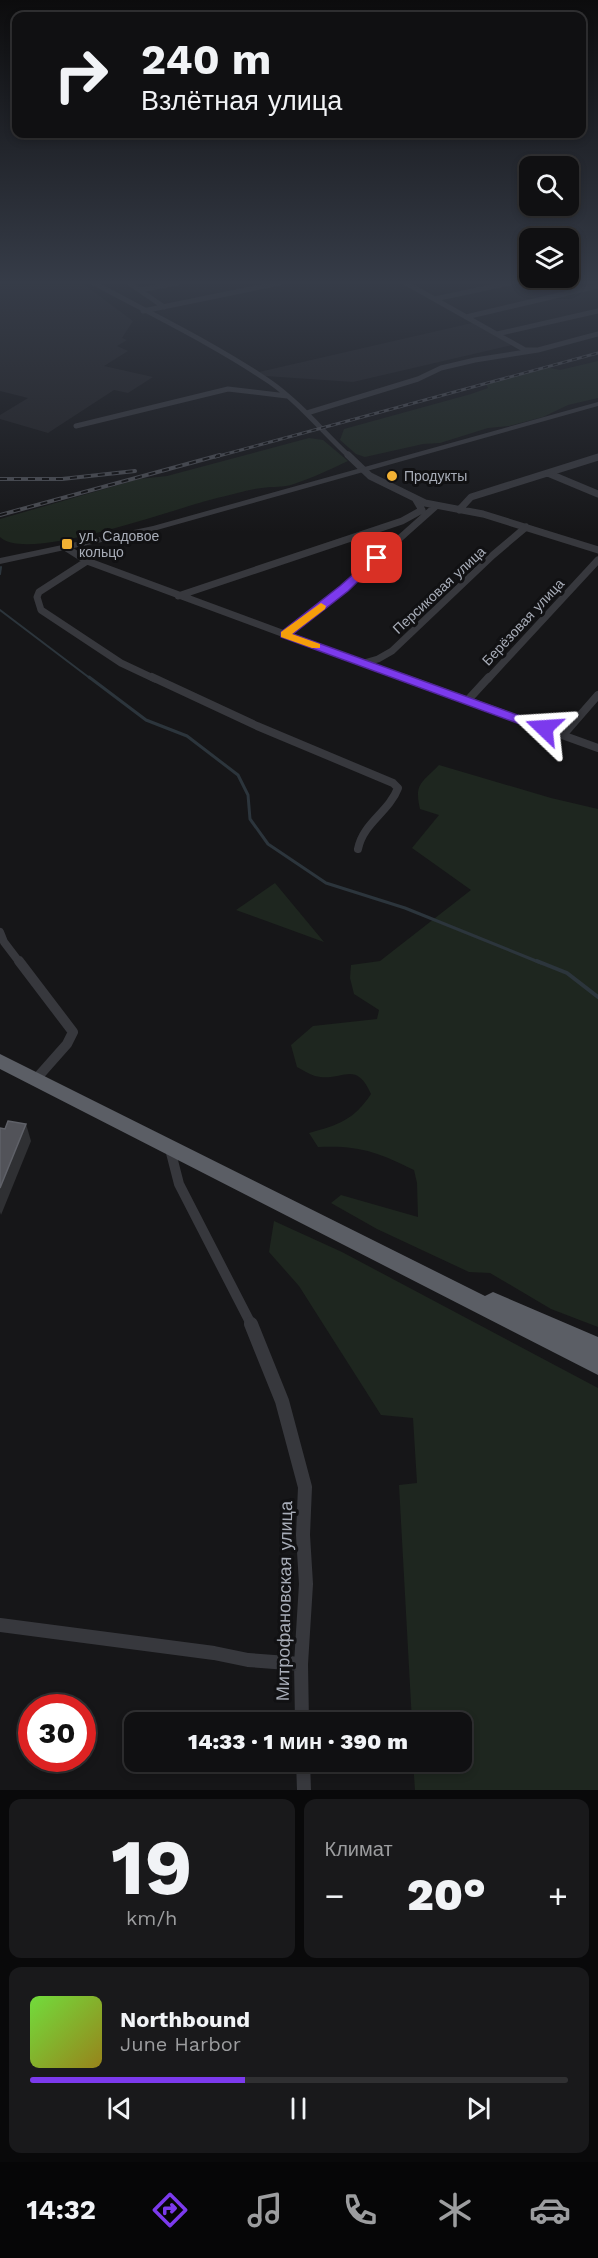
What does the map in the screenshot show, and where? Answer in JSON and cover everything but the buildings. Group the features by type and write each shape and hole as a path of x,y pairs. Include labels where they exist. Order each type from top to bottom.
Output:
{"highway":[{"path":"0,1061 598,1365"},
{"path":"375,1250 598,1347"}],"street":[{"path":"246,367 307,413 319,428 370,476 436,506 483,514 598,550"},
{"path":"307,413 418,379 426,372 448,367"},
{"path":"76,426 228,389 287,396"},
{"path":"0,561 154,528 598,404"},
{"path":"459,510 471,497 598,457"},
{"path":"550,474 598,494"},
{"path":"178,596 402,521 422,510 415,498"},
{"path":"285,634 344,588 436,506"},
{"name":"Персиковая улица","path":"364,663 378,659 392,651 493,555 526,527"},
{"path":"65,547 87,561 178,596 598,748"},
{"name":"Берёзовая улица","path":"467,701 598,560"},
{"path":"87,561 39,592 37,597 41,610 121,663 257,726 393,783 398,788 397,797 365,828 358,839 358,849"},
{"path":"563,735 598,694"},
{"path":"0,932 4,942 73,1032 67,1044 36,1079"},
{"name":"Митрофановская улица","path":"170,1149 179,1185 250,1321 282,1401 305,1487 303,1535 306,1584 301,1664 302,1712"},
{"path":"0,1625 214,1653 248,1660 301,1664"},
{"path":"303,1772 303,1790"}],"shaded area":[{"path":"0,367 106,367 153,377 128,393 114,390 48,433 0,419 0,415 28,398 0,391"},
{"path":"283,367 419,367 353,382 265,376 259,372"},
{"path":"546,367 560,370 575,367 598,367 598,398 568,405 543,417 509,426 488,428 440,443 423,444 365,457 356,454 340,440 344,429 471,394 488,388 486,384"},
{"path":"309,438 323,440 348,461 290,485 245,491 71,539 40,544 16,543 0,537 0,519 139,479 167,476"},
{"path":"439,765 551,798 598,809 598,1327 551,1309 490,1273 469,1272 377,1229 331,1203 341,1195 418,1217 417,1183 414,1170 368,1151 345,1147 318,1147 309,1133 352,1116 371,1094 365,1083 353,1074 325,1077 313,1075 297,1067 291,1045 313,1026 377,1019 379,1010 354,994 350,978 351,965 380,961 471,890 412,848 439,815 420,809 418,794 421,784"},
{"path":"275,883 324,942 236,910"},
{"path":"274,1221 342,1252 598,1388 598,1790 415,1790 414,1772 472,1772 472,1712 411,1712 399,1485 417,1483 413,1418 381,1415 299,1286 269,1252"}],"waterway":[{"path":"0,574 1,567"},
{"path":"0,610 91,679"},
{"path":"89,677 146,720 187,736 238,775 248,795 250,819 268,844 326,883 405,908 541,963"},
{"path":"537,961 567,973 598,997"}],"railway":[{"path":"215,457 548,367"},
{"path":"0,515 220,455"},
{"path":"0,479 62,479 135,471"}],"slow traffic":[{"path":"316,646 285,634 321,606"}],"place":[{"name":"Продукты","path":"392,476"},
{"name":"ул. Садовое кольцо","path":"67,544"}],"route":[{"path":"377,558 344,588 285,634 544,728"}]}
